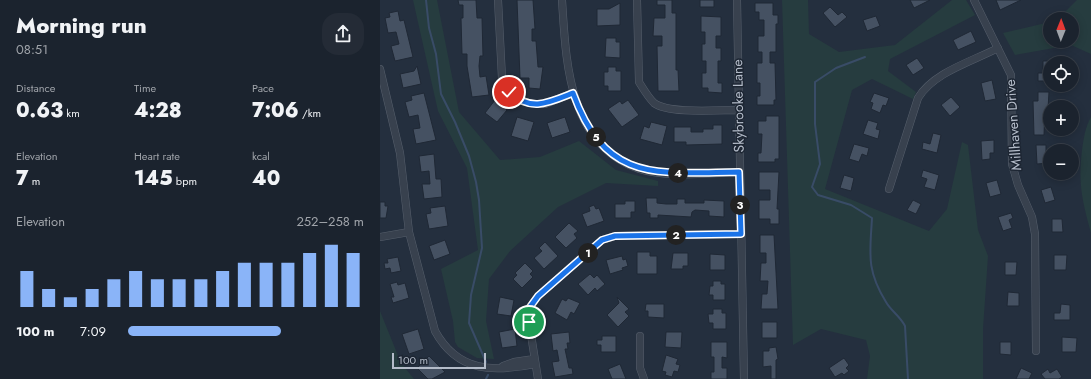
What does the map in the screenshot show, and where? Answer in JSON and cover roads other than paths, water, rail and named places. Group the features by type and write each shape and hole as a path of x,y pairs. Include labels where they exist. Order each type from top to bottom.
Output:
{"street":[{"path":"498,0 502,78 509,92 517,99 533,104 545,104 573,93"},
{"path":"562,0 566,63 573,93 581,116 597,139 616,158 640,169 668,173 739,172"},
{"path":"637,0 640,82 645,93 655,104 669,109 738,110"},
{"name":"Skybrooke Lane","path":"737,0 744,379"},
{"name":"Millhaven Drive","path":"974,0 1010,75 1012,164 1018,185 1032,217 1035,234 1036,352"},
{"path":"889,189 918,98 925,87 938,78 998,48"},
{"path":"380,69 400,153 409,232 436,331 443,346 460,360 475,366 489,368 514,368 535,361"},
{"path":"380,237 409,232"},
{"path":"538,379 529,322 530,307 538,296 602,240 615,236 741,234"},
{"path":"640,336 640,368 644,379"}],"waterway":[{"path":"426,0 429,28 436,54 441,94 455,122 469,156 479,200 482,248 471,295 469,323 486,362"},
{"path":"865,57 836,68 815,82 815,124 820,164 812,187 818,195 851,205 872,218 870,252 872,271 886,302 901,319 905,326 908,379"},
{"path":"486,379 488,375"}]}
